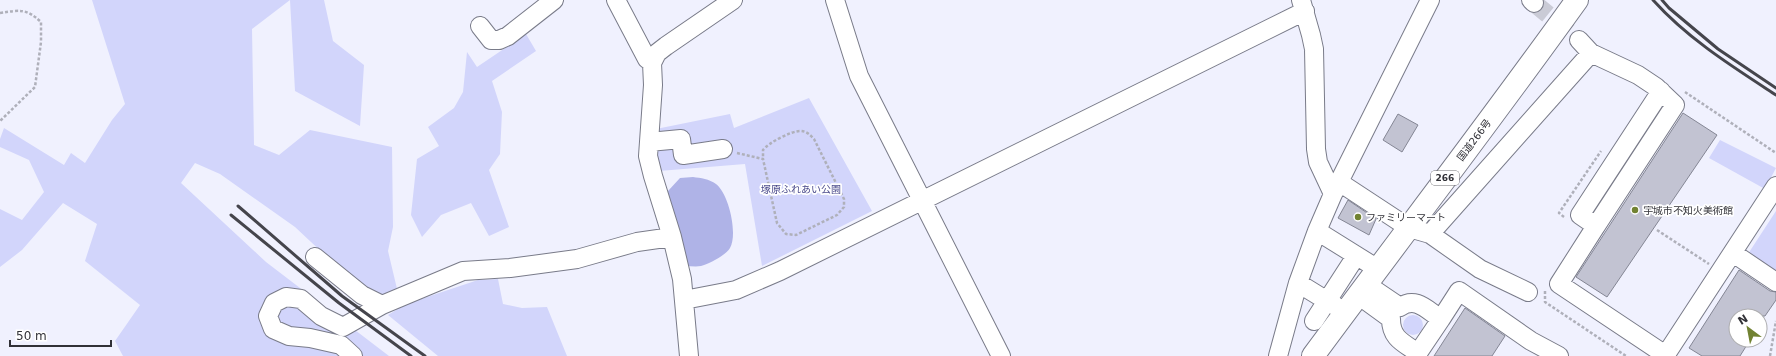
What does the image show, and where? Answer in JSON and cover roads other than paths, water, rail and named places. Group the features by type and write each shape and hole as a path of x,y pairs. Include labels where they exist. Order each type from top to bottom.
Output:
{"highway":[{"name":"国道266号","path":"1313,356 1336,306 1368,282 1577,0"}],"street":[{"path":"480,26 491,40 500,40 508,36 554,0"},
{"path":"616,0 647,59 652,63"},
{"path":"689,356 682,279 672,237 648,156 653,85 652,63 657,53 666,46 733,0"},
{"path":"835,0 859,76 1001,356"},
{"path":"1278,356 1298,283 1317,231 1336,188 1430,0"},
{"path":"684,300 736,290 780,272 922,201 1303,5 1314,49 1316,149 1318,162 1336,188 1409,228 1430,234 1480,269 1537,291"},
{"path":"1579,40 1592,53 1638,75 1661,91 1675,105 1559,284 1666,356 1776,186"},
{"path":"1430,234 1592,53"},
{"path":"649,142 681,139 683,155 723,149"},
{"path":"1317,231 1356,256 1368,282 1391,319 1392,332 1397,339 1417,355 1459,291 1531,341 1559,356"},
{"path":"353,356 341,345 310,338 289,336 273,329 268,316 274,303 286,297 301,298 321,316 343,326 382,305 463,272 510,268 577,259 637,242 672,237"},
{"path":"1733,253 1776,282"},
{"path":"1311,319 1336,306 1356,256"},
{"path":"315,257 366,297 382,305"},
{"path":"1368,282 1400,307 1406,303 1418,303 1441,319"},
{"path":"1298,283 1336,306"}],"tunnel":[{"path":"1534,3 1579,40"}],"railway":[{"path":"1653,0 1696,40 1727,63 1776,95"},
{"path":"1662,0 1669,8 1718,49 1776,88"},
{"path":"238,206 342,296 425,356"},
{"path":"231,215 339,303 411,356"}],"place":[{"name":"宇城市不知火美術館","path":"1635,210"},
{"name":"ファミリーマート","path":"1358,217"}],"park label":[{"name":"塚原ふれあい公園","path":"801,189"}]}
